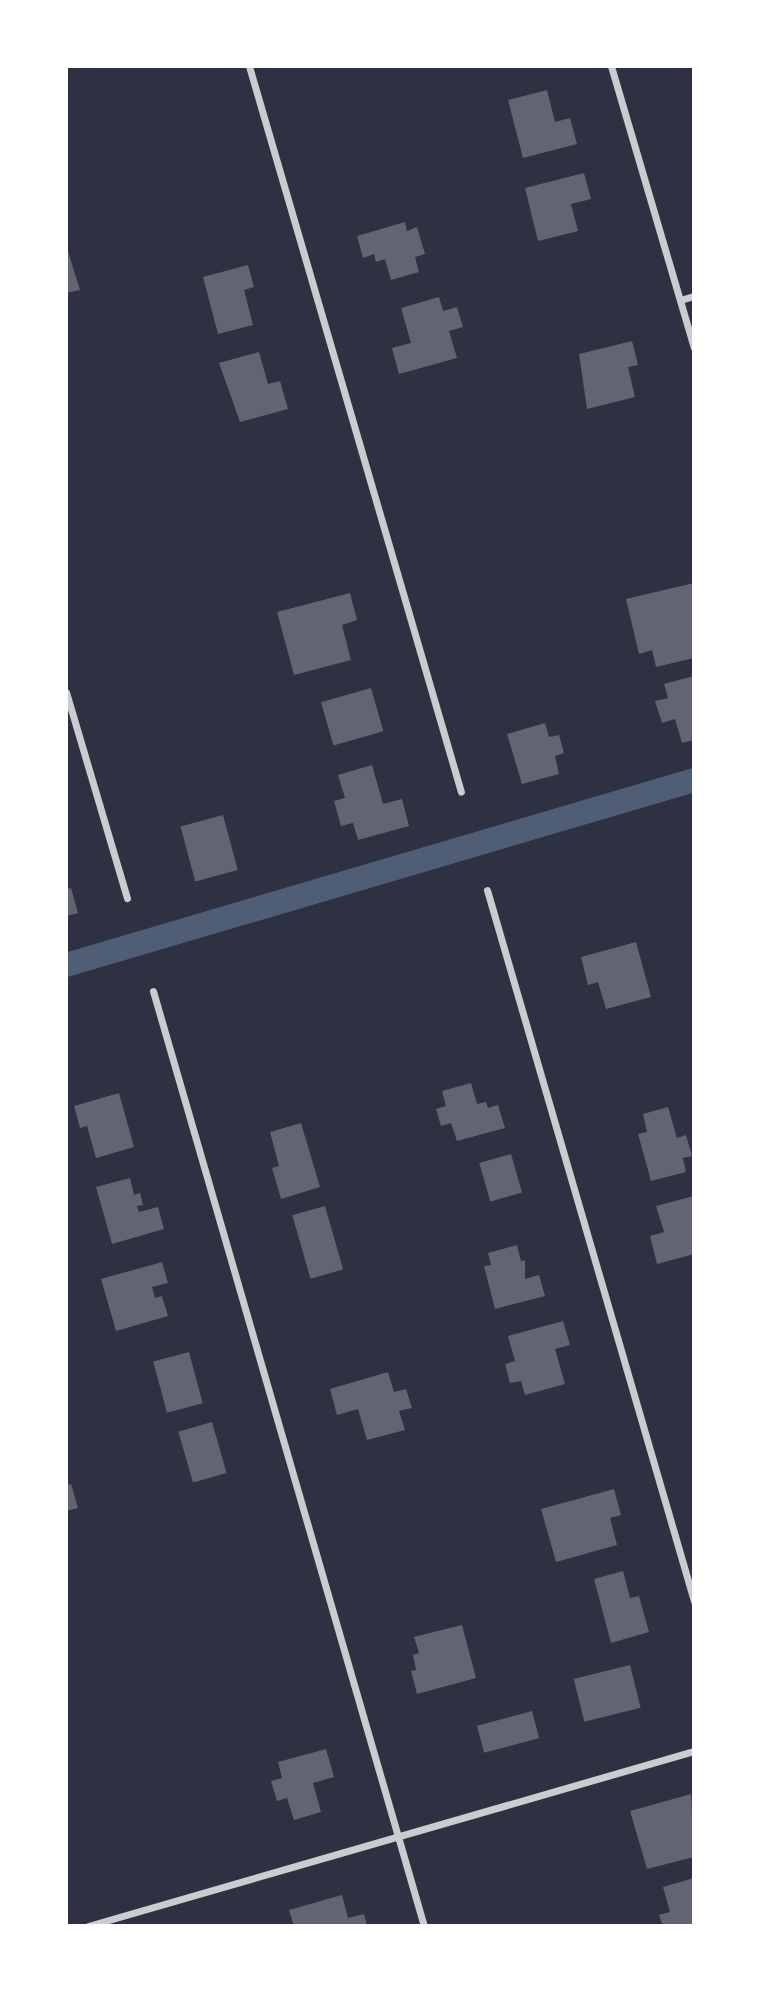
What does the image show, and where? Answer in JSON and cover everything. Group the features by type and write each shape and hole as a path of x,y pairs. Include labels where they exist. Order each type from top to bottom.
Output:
{"street":[{"path":"249,66 461,792"},
{"path":"611,66 694,348"},
{"path":"680,300 694,296"},
{"path":"66,692 127,898"},
{"path":"487,890 694,1601"},
{"path":"153,990 424,1926"},
{"path":"88,1926 694,1751"}],"building":[{"path":"547,90 555,122 570,118 577,144 523,158 508,100"},
{"path":"584,173 591,199 571,204 578,231 538,241 525,188"},
{"path":"405,222 407,231 417,227 425,254 415,257 419,272 391,280 385,259 376,262 374,254 363,258 357,236"},
{"path":"66,245 80,290 66,293"},
{"path":"248,265 254,287 244,290 253,325 218,334 203,277"},
{"path":"439,297 443,311 457,307 463,327 449,331 457,358 399,374 392,348 411,343 401,308"},
{"path":"632,341 638,365 628,367 635,397 587,409 579,354"},
{"path":"259,352 268,384 280,381 288,409 240,422 219,363"},
{"path":"694,583 694,658 656,667 652,650 639,654 626,599"},
{"path":"350,593 357,620 342,625 351,660 294,675 277,612"},
{"path":"694,676 694,740 682,743 675,719 662,723 655,701 668,698 664,684"},
{"path":"371,688 383,731 333,746 321,702"},
{"path":"545,723 549,737 559,735 564,753 555,756 559,774 522,784 507,734"},
{"path":"372,765 383,804 402,799 409,826 358,840 353,823 341,826 334,801 345,798 338,775"},
{"path":"223,815 238,870 195,881 180,826"},
{"path":"71,888 78,913 66,916 66,889"},
{"path":"636,942 651,997 606,1009 598,982 588,985 581,957"},
{"path":"471,1083 477,1104 486,1102 488,1108 498,1105 505,1128 457,1141 451,1123 441,1126 436,1109 446,1106 442,1091"},
{"path":"119,1093 134,1147 96,1158 87,1126 80,1128 74,1106"},
{"path":"668,1107 677,1138 686,1135 692,1156 683,1158 686,1172 651,1181 638,1134 647,1132 643,1114"},
{"path":"301,1123 320,1187 281,1199 272,1168 279,1166 270,1132"},
{"path":"511,1154 522,1192 490,1202 479,1163"},
{"path":"130,1178 134,1195 140,1193 143,1205 137,1206 139,1212 158,1207 164,1229 112,1244 96,1187"},
{"path":"694,1196 694,1254 657,1264 650,1236 664,1232 656,1206"},
{"path":"325,1206 343,1269 311,1279 292,1215"},
{"path":"517,1245 521,1261 525,1260 525,1279 539,1275 545,1296 495,1309 484,1266 491,1265 488,1253"},
{"path":"162,1262 168,1283 152,1287 155,1298 162,1296 168,1316 116,1331 101,1279"},
{"path":"563,1321 570,1345 555,1349 565,1384 525,1395 521,1381 510,1383 505,1364 515,1361 508,1336"},
{"path":"189,1352 203,1403 167,1413 153,1362"},
{"path":"388,1372 394,1392 406,1389 412,1408 399,1411 405,1430 367,1440 358,1409 337,1415 330,1389"},
{"path":"212,1422 227,1473 193,1483 178,1432"},
{"path":"71,1484 78,1508 66,1511 66,1485"},
{"path":"614,1489 621,1515 610,1518 617,1545 556,1562 541,1509"},
{"path":"623,1571 630,1598 639,1596 649,1632 611,1643 594,1579"},
{"path":"462,1625 476,1678 417,1694 411,1671 416,1670 413,1655 419,1653 414,1637"},
{"path":"630,1665 641,1708 584,1722 574,1679"},
{"path":"532,1711 539,1738 484,1753 477,1726"},
{"path":"326,1749 334,1777 313,1783 321,1812 294,1820 287,1798 277,1801 271,1781 282,1778 278,1762"},
{"path":"691,1794 694,1857 647,1869 630,1811"},
{"path":"694,1878 694,1926 663,1926 659,1915 670,1912 663,1887"},
{"path":"342,1895 348,1918 364,1914 367,1926 294,1926 289,1910"}],"waterway":[{"path":"66,965 694,780"}]}
